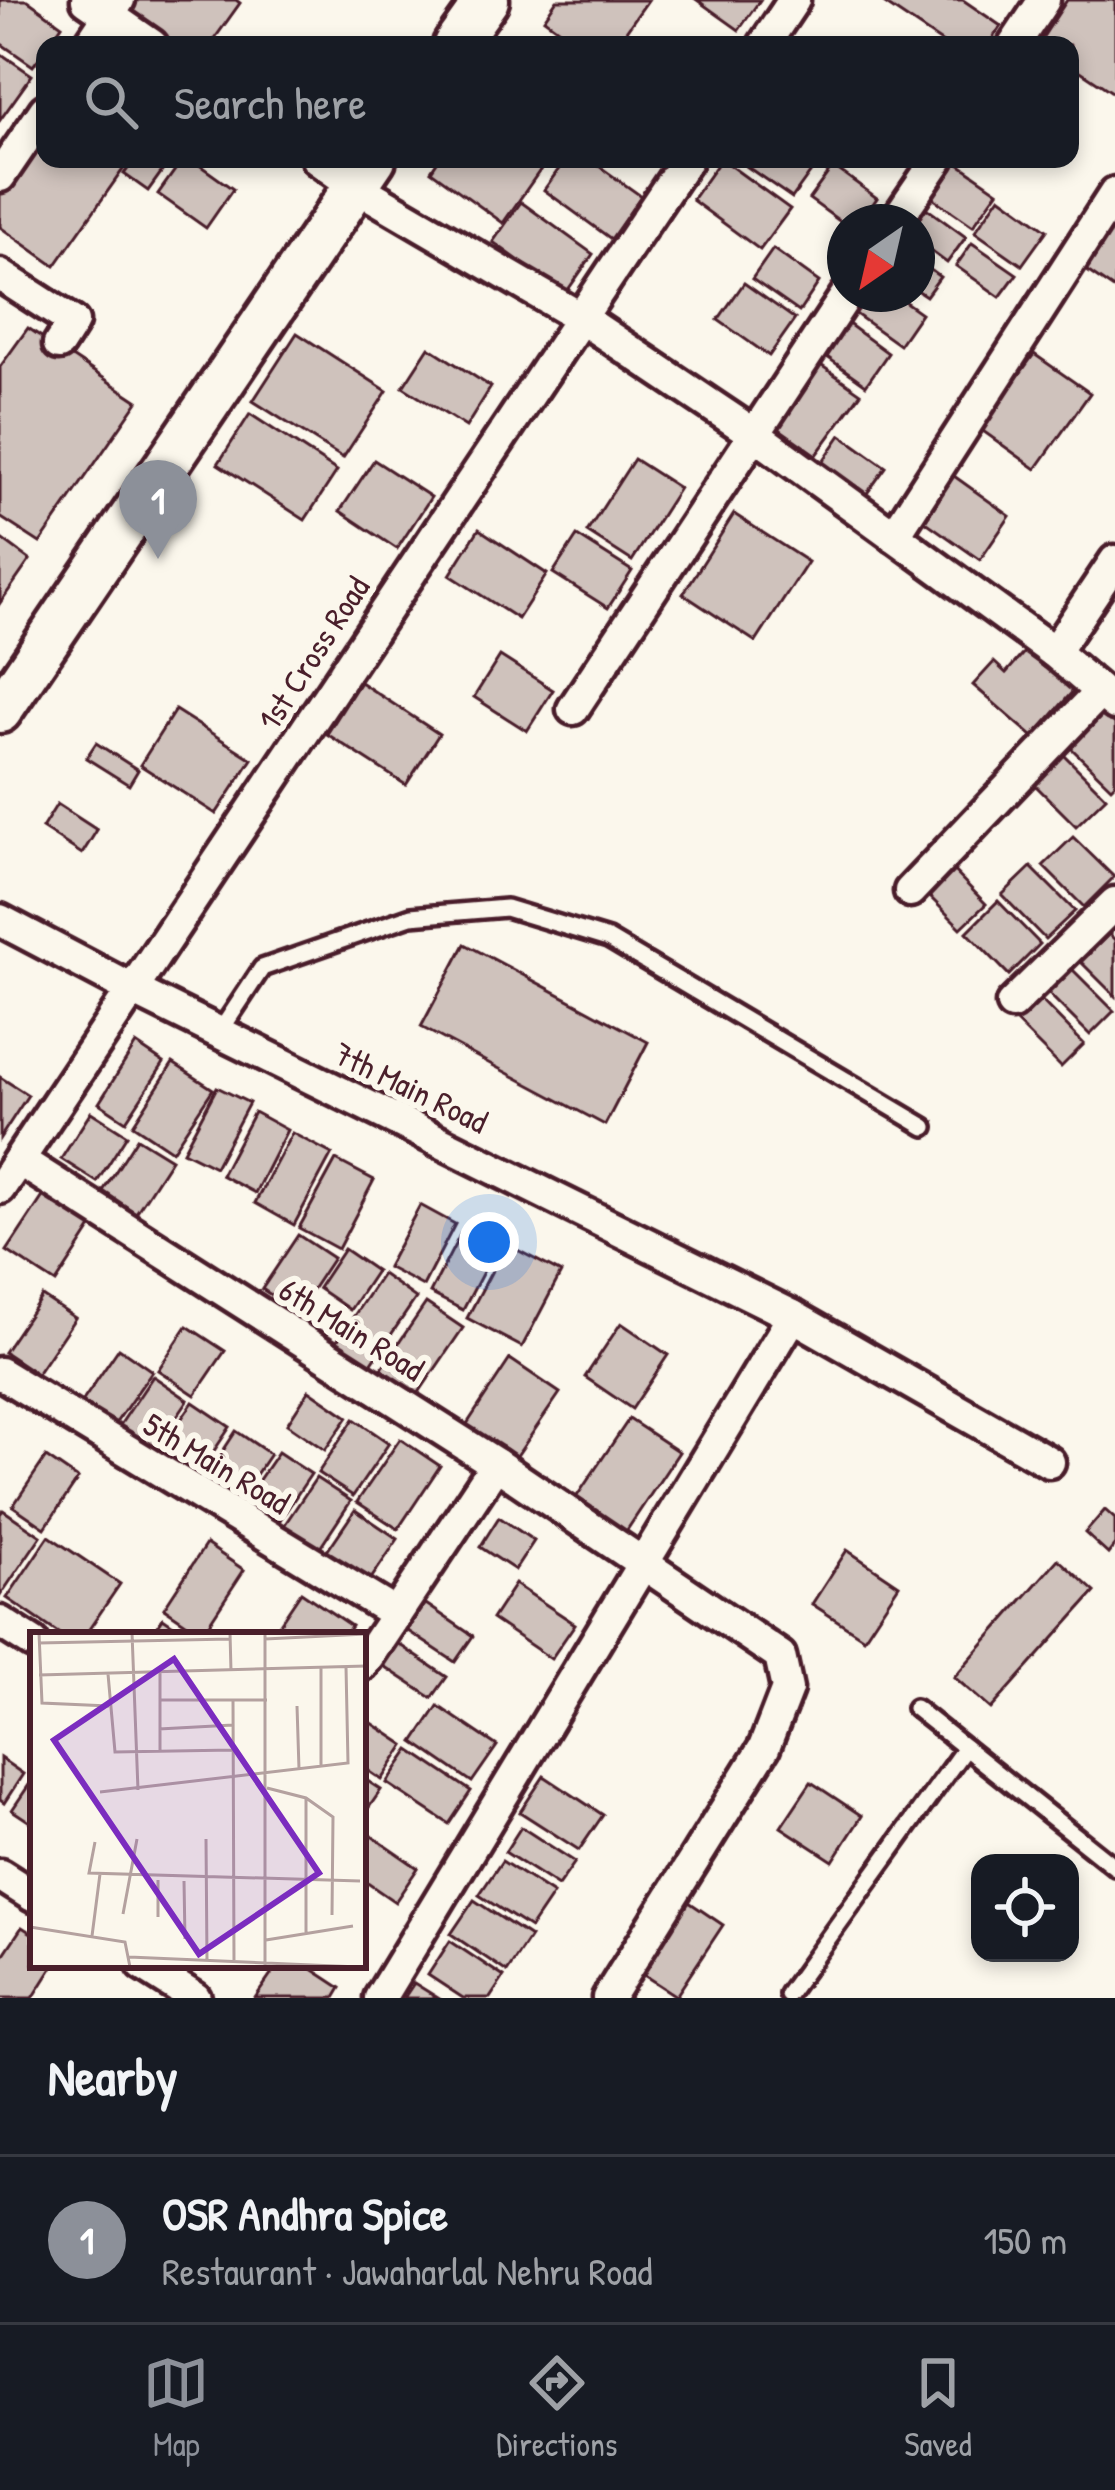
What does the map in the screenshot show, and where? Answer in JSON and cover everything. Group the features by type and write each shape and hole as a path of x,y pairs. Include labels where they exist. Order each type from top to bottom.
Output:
{"street":[{"path":"461,36 487,0"},
{"path":"770,36 794,0"},
{"path":"1020,36 1044,0"},
{"path":"93,36 105,5 141,36"},
{"path":"0,176 36,123"},
{"name":"1st Cross Road","path":"0,1188 681,168"},
{"path":"908,204 932,168"},
{"path":"0,711 365,172 754,434 1054,652 1107,698 910,891"},
{"path":"894,536 1115,193"},
{"path":"0,275 73,322 59,344"},
{"path":"573,709 835,312"},
{"path":"1054,652 1115,561"},
{"path":"1012,1004 1115,903"},
{"name":"7th Main Road","path":"0,920 793,1316 1049,1462"},
{"name":"6th Main Road","path":"19,1160 496,1463 780,1657 787,1689 764,1748 623,1992"},
{"path":"380,1998 793,1316"},
{"name":"5th Main Road","path":"0,1373 396,1614"},
{"path":"366,1659 496,1463"},
{"path":"0,1622 30,1641"},
{"path":"0,1875 30,1894"},
{"path":"151,1968 195,1998"}],"lane":[{"path":"219,1033 262,968 411,916 506,908 608,939 925,1127"},
{"path":"915,1708 1115,1868"},
{"path":"788,1994 964,1748"}],"building":[{"path":"0,0 27,0 62,25 54,36 36,36 33,66 0,43"},
{"path":"557,0 648,0 622,36 568,36 544,19"},
{"path":"697,0 760,0 739,30"},
{"path":"879,0 963,0 1001,26 994,36 933,36"},
{"path":"1067,0 1115,0 1115,94 1079,70 1079,36 1044,36"},
{"path":"119,3 240,3 216,36 165,36"},
{"path":"0,53 32,75 0,120"},
{"path":"36,138 36,168 124,168 55,266 0,227 0,188"},
{"path":"128,168 165,168 148,191 124,174"},
{"path":"177,168 204,168 233,189 206,228 158,194"},
{"path":"433,168 542,168 503,223"},
{"path":"560,168 602,168 641,196 611,239 544,190"},
{"path":"715,168 733,168 790,209 760,250 692,200"},
{"path":"749,168 814,168 792,198"},
{"path":"832,168 877,198 873,204 827,204 827,212 809,199"},
{"path":"952,168 965,168 998,191 973,226 931,197"},
{"path":"1000,196 1047,230 1022,265 975,232"},
{"path":"521,202 593,254 565,294 493,242"},
{"path":"1115,208 1115,290 1077,264"},
{"path":"935,215 966,237 947,263 935,254"},
{"path":"972,243 1017,274 1000,297 956,266"},
{"path":"773,249 819,282 799,312 752,279"},
{"path":"744,283 795,319 769,356 718,320"},
{"path":"853,312 921,313 899,345"},
{"path":"843,320 888,353 866,385 820,352"},
{"path":"28,328 138,401 40,543 0,517 0,367"},
{"path":"297,333 387,391 343,458 253,401"},
{"path":"429,347 491,387 466,427 403,387"},
{"path":"1034,354 1090,393 1036,469 980,429"},
{"path":"815,361 861,393 816,455 771,423"},
{"path":"250,414 337,471 305,520 218,464"},
{"path":"841,435 886,467 863,499 819,467"},
{"path":"634,459 679,488 632,561 587,532"},
{"path":"374,460 431,497 397,549 340,511"},
{"path":"947,471 1010,516 980,560 916,515"},
{"path":"734,514 808,562 756,642 683,594"},
{"path":"479,529 547,574 518,619 450,575"},
{"path":"577,536 632,571 608,608 553,573"},
{"path":"0,538 30,560 0,603"},
{"path":"1027,649 1074,690 1033,737 973,685 994,662 1006,673"},
{"path":"500,656 553,690 527,731 474,697"},
{"path":"360,682 439,734 406,785 327,734"},
{"path":"175,710 252,759 216,814 140,765"},
{"path":"1104,712 1115,724 1115,783 1111,787 1070,747"},
{"path":"96,743 138,770 129,785 86,758"},
{"path":"1063,754 1106,797 1076,826 1033,783"},
{"path":"57,804 97,830 82,854 42,828"},
{"path":"1073,837 1114,877 1084,907 1043,866"},
{"path":"948,865 986,904 961,928 923,890"},
{"path":"1031,867 1075,911 1045,939 1002,895"},
{"path":"998,901 1040,944 1009,975 967,932"},
{"path":"1109,934 1115,940 1115,996 1081,962"},
{"path":"465,944 648,1042 605,1125 421,1027"},
{"path":"1072,969 1114,1011 1090,1035 1048,993"},
{"path":"1040,999 1084,1044 1061,1067 1016,1022"},
{"path":"136,1044 164,1063 126,1121 99,1103"},
{"path":"173,1063 213,1089 172,1151 133,1125"},
{"path":"0,1077 28,1095 0,1138"},
{"path":"217,1087 249,1103 215,1167 183,1151"},
{"path":"91,1112 127,1135 97,1182 61,1159"},
{"path":"254,1112 287,1130 255,1193 221,1175"},
{"path":"292,1133 332,1154 294,1225 255,1203"},
{"path":"137,1138 171,1159 136,1213 103,1191"},
{"path":"336,1160 374,1180 338,1249 299,1228"},
{"path":"44,1195 93,1226 56,1283 7,1251"},
{"path":"420,1205 455,1224 423,1286 387,1267"},
{"path":"461,1233 494,1251 463,1310 430,1293"},
{"path":"298,1235 333,1258 297,1312 262,1289"},
{"path":"506,1244 561,1273 522,1347 467,1318"},
{"path":"344,1249 376,1271 350,1310 318,1288"},
{"path":"382,1274 416,1298 369,1367 335,1344"},
{"path":"42,1296 75,1318 37,1374 4,1352"},
{"path":"426,1303 463,1328 416,1397 379,1372"},
{"path":"621,1323 668,1355 632,1409 585,1377"},
{"path":"187,1326 225,1351 195,1395 158,1370"},
{"path":"119,1348 152,1371 113,1427 80,1405"},
{"path":"510,1359 560,1393 512,1463 463,1430"},
{"path":"153,1376 188,1400 151,1454 116,1431"},
{"path":"309,1390 348,1417 325,1450 287,1424"},
{"path":"193,1402 230,1427 193,1482 156,1456"},
{"path":"354,1419 389,1443 353,1496 318,1473"},
{"path":"629,1419 679,1452 623,1536 573,1502"},
{"path":"236,1431 270,1454 235,1505 202,1483"},
{"path":"400,1439 440,1466 398,1529 357,1502"},
{"path":"278,1452 311,1474 274,1529 241,1506"},
{"path":"46,1457 78,1479 45,1528 13,1506"},
{"path":"316,1478 351,1501 316,1554 281,1530"},
{"path":"3,1510 41,1536 0,1596 0,1514"},
{"path":"355,1510 398,1539 364,1589 321,1560"},
{"path":"1105,1510 1115,1519 1115,1545 1108,1554 1085,1533"},
{"path":"499,1517 534,1541 515,1570 480,1547"},
{"path":"49,1536 120,1584 87,1632 57,1632 7,1598"},
{"path":"206,1544 244,1570 203,1632 164,1608"},
{"path":"847,1550 899,1585 864,1638 812,1604"},
{"path":"1058,1559 1095,1592 991,1709 954,1677"},
{"path":"515,1584 575,1624 551,1659 492,1619"},
{"path":"301,1592 351,1626 347,1632 274,1632"},
{"path":"420,1600 473,1636 455,1662 402,1627"},
{"path":"163,1618 184,1632 154,1632"},
{"path":"397,1643 447,1677 432,1698 382,1665"},
{"path":"438,1706 497,1746 472,1782 414,1742"},
{"path":"366,1719 405,1745 382,1780 366,1769"},
{"path":"410,1750 471,1791 449,1824 387,1783"},
{"path":"0,1758 23,1774 4,1803 0,1800"},
{"path":"544,1776 603,1815 579,1850 520,1812"},
{"path":"366,1780 381,1790 366,1812"},
{"path":"811,1782 862,1816 833,1861 781,1827"},
{"path":"30,1783 30,1822 12,1810"},
{"path":"521,1827 575,1862 558,1886 505,1852"},
{"path":"366,1832 418,1868 395,1902 366,1882"},
{"path":"502,1861 553,1894 530,1928 479,1895"},
{"path":"683,1898 723,1925 676,1996 636,1970"},
{"path":"474,1900 530,1937 507,1972 451,1934"},
{"path":"22,1927 30,1932 30,1968 52,1968 33,1998 0,1998 0,1960"},
{"path":"450,1941 504,1977 490,1998 463,1998 428,1975"},
{"path":"276,1968 311,1968 341,1988 335,1998 255,1998"},
{"path":"414,1983 438,1998 404,1998"}],"place":[{"name":"OSR Andhra Spice","path":"158,559"}]}
